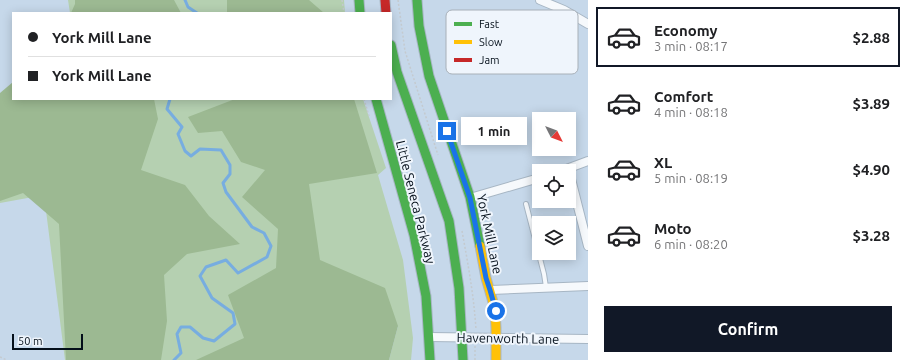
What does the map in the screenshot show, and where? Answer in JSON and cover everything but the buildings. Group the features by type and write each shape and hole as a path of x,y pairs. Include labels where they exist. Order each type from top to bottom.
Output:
{"street":[{"path":"359,0 360,12"},
{"path":"385,0 386,12"},
{"name":"York Mill Lane","path":"417,0 417,21 423,54 438,104 470,198 486,278 496,311 496,360"},
{"path":"540,0 564,10"},
{"path":"578,18 588,24"},
{"name":"Little Seneca Parkway","path":"392,50 397,72 449,222 459,288 463,360"},
{"name":"Little Seneca Parkway","path":"376,100 414,235 426,296 430,360"},
{"path":"576,167 588,161"},
{"path":"470,198 532,180"},
{"path":"576,201 588,241"},
{"path":"490,290 588,286"},
{"name":"Havenworth Lane","path":"429,337 588,339"}],"lane":[{"path":"526,204 546,287"}],"path":[{"path":"342,0 344,12"},
{"path":"364,100 370,120"},
{"path":"0,357 7,360"}],"green space":[{"path":"68,0 344,0 345,12 70,12"},
{"path":"75,0 174,0 180,12 71,12"},
{"path":"227,0 309,0 323,12 227,12"},
{"path":"12,83 12,100 154,100 158,119 141,170 185,185 209,216 240,244 187,254 164,275 167,321 161,360 66,360 59,224 23,193 0,201 0,93"},
{"path":"12,99 363,100 386,168 378,175 403,260 413,338 411,360 389,360 398,326 373,360 65,360 44,195 0,203 0,103"},
{"path":"232,100 354,100 377,173 309,184 320,260 385,288 398,326 389,360 196,360 244,338 228,295 276,268 278,229 242,197 265,170 241,162 222,131 198,133 188,117"}],"waterway":[{"path":"185,0 188,7 196,12"},
{"path":"170,100 167,109 182,127 178,134 185,151 191,156 200,149 221,150 230,165 230,174 223,183 226,192 252,227 264,233 271,246 267,257 238,273 226,260 206,267 200,276 212,298 233,313 235,324 214,341 203,338 190,327 181,327 177,334 181,353 174,360"}],"traffic: fast":[{"path":"359,0 360,12"},
{"path":"417,0 419,26 429,76 470,197 480,246"},
{"path":"392,50 397,72 449,221 459,288 463,360"},
{"path":"376,100 414,235 426,296 430,360"}],"traffic: slow":[{"path":"480,246 486,278 495,309 496,360"}],"traffic: jam":[{"path":"385,0 386,12"}],"route":[{"path":"447,131 470,198 486,278 496,311"}]}
